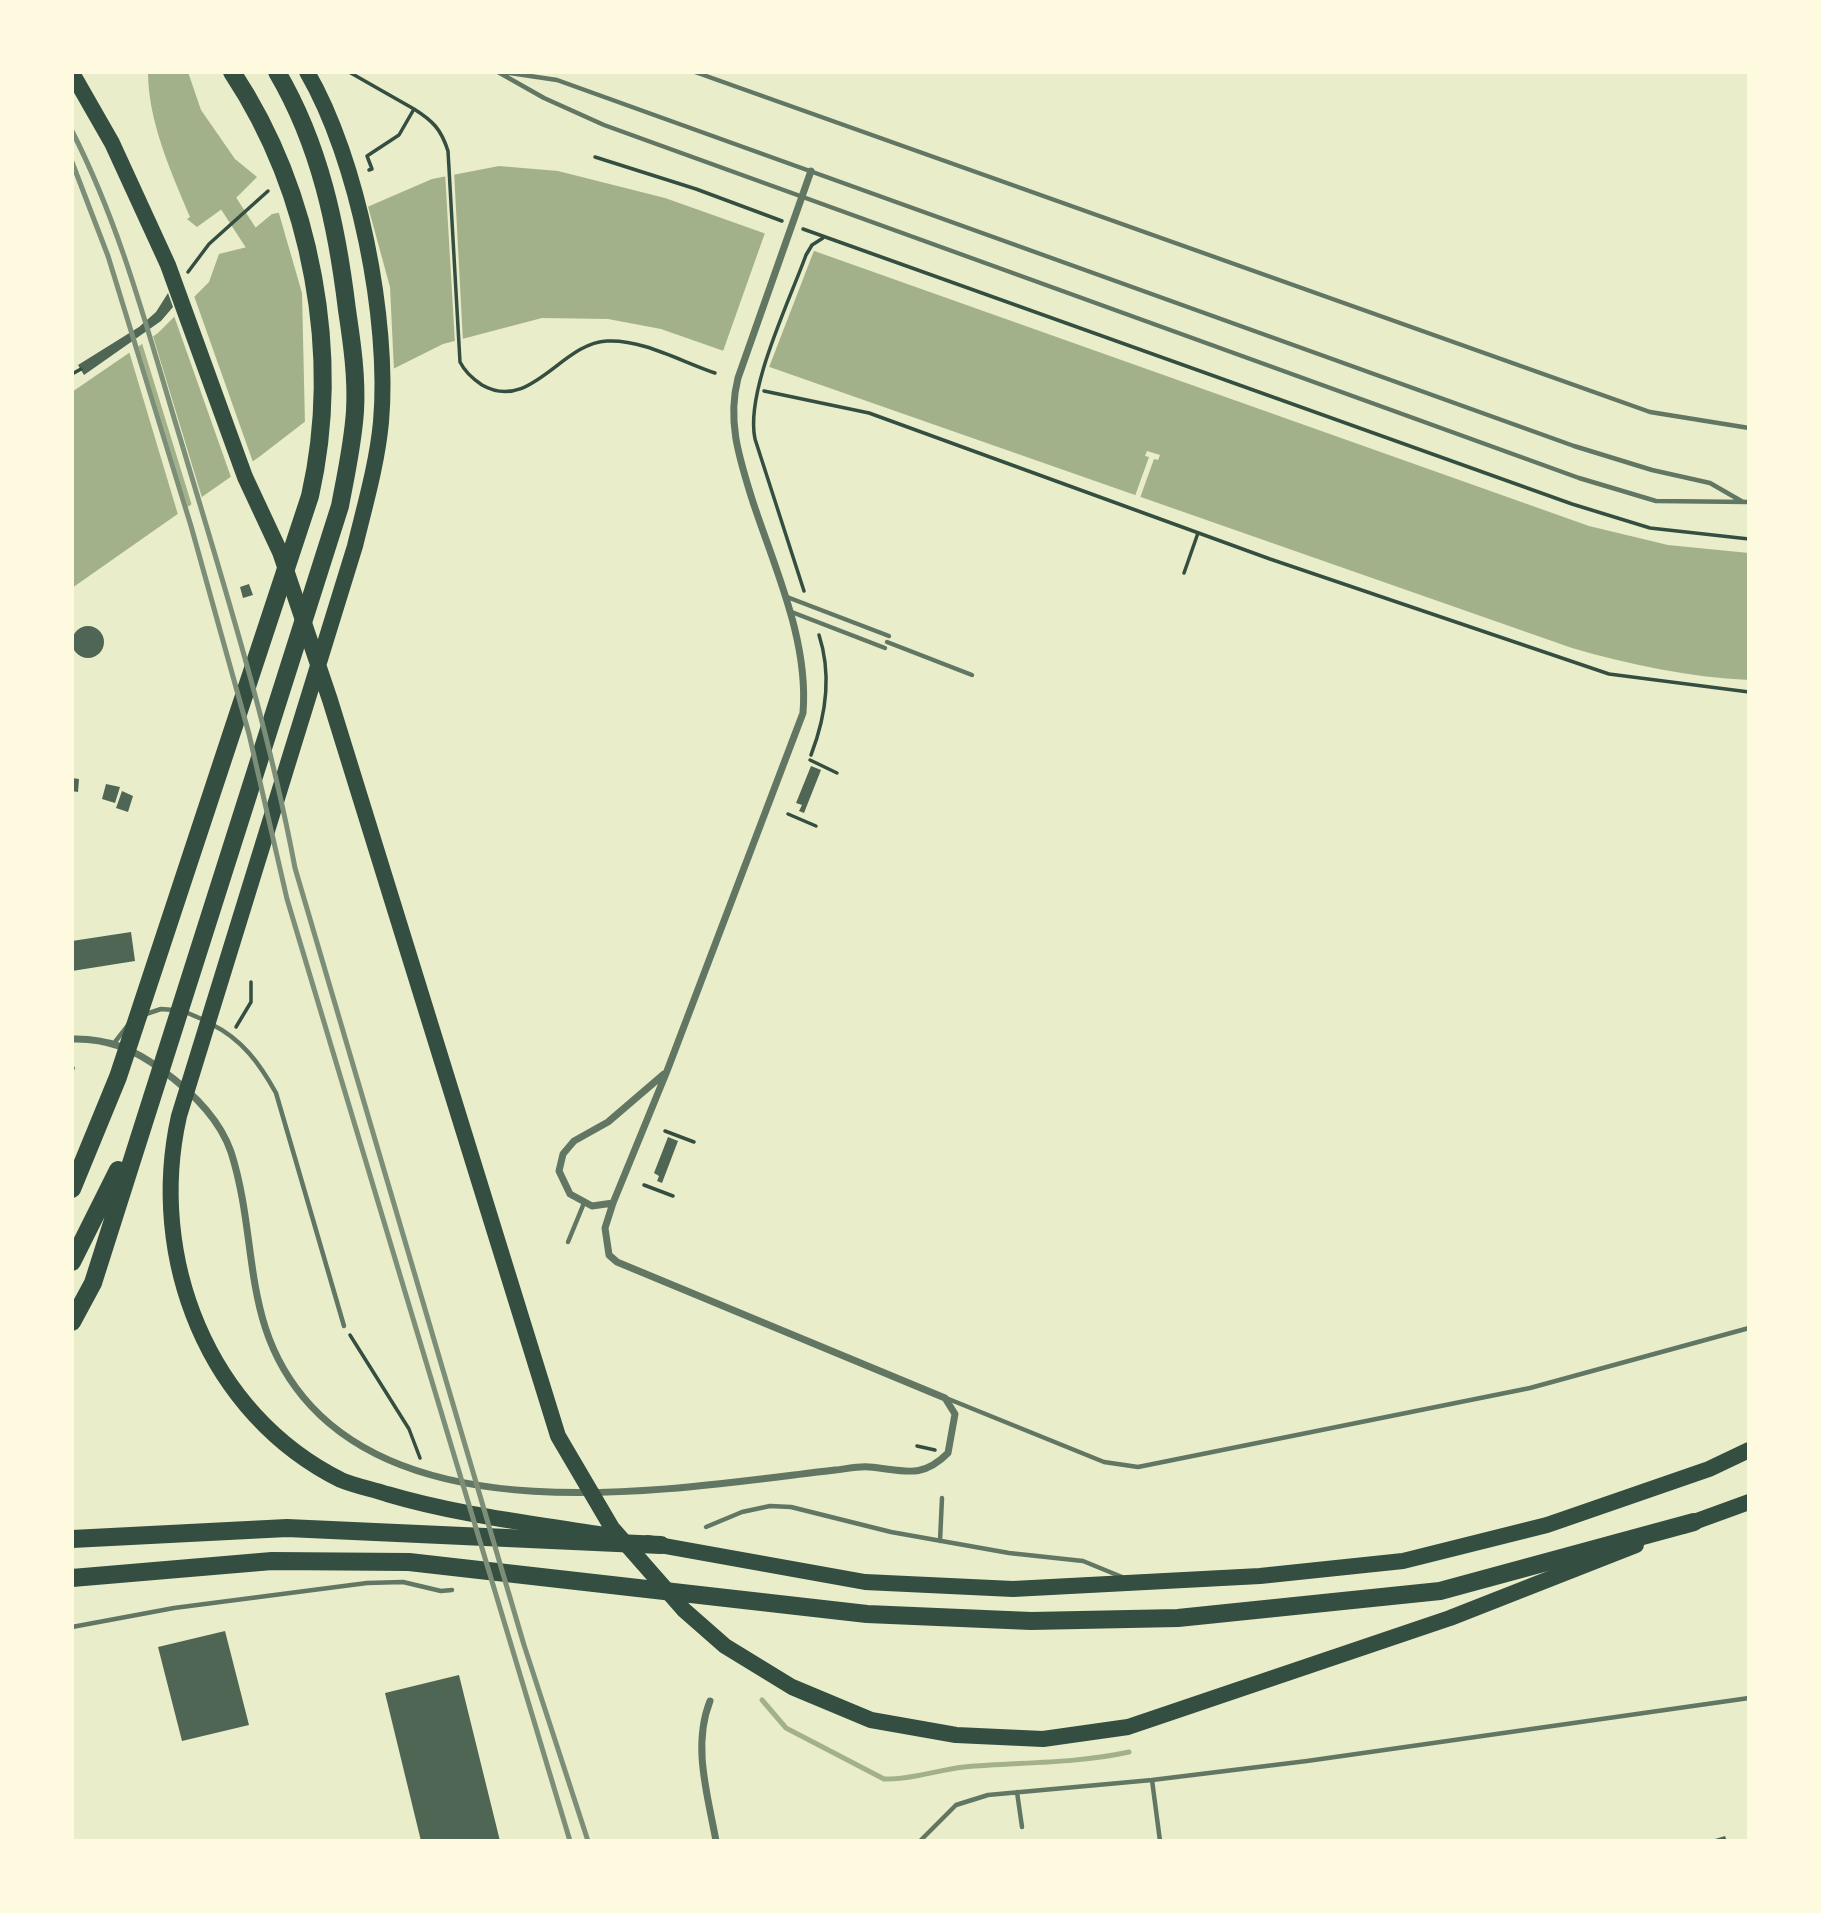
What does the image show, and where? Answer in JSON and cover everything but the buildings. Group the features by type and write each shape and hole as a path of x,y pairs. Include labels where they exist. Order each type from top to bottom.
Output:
{"highway":[{"path":"72,1189 118,1077 306,509 320,451 322,351 312,273 293,198 276,154 251,101 232,72"},
{"path":"72,1322 93,1283 148,1103 340,506 349,458 355,409 352,347 339,243 308,135 277,72"},
{"path":"307,72 337,135 353,182 373,279 382,383 381,421 375,464 355,546 179,1116 171,1155 169,1202 176,1250 191,1314 219,1369 255,1418 299,1455 343,1481 412,1502 865,1582 1013,1588 1260,1576 1403,1561 1547,1525 1709,1469 1749,1450"},
{"path":"72,73 113,143 168,265 245,477 280,552 330,700 558,1436 612,1528 684,1610 725,1646 792,1686 871,1720 956,1735 1043,1739 1141,1722 1450,1618 1749,1502"},
{"path":"72,1164 118,1077"},
{"path":"72,1262 148,1103"},
{"path":"76,1578 272,1561 409,1562 881,1615 1031,1622 1178,1618 1440,1591 1694,1522"},
{"path":"72,1539 287,1528 411,1531 661,1545"}],"street":[{"path":"72,1039 115,1042 149,1060 178,1082 206,1109 230,1152 256,1297 267,1334 284,1370 311,1405 335,1428 388,1461 469,1485 508,1491 696,1486 865,1466 904,1472 927,1470 948,1453 953,1438 955,1414 946,1398 617,1262 610,1255 605,1228 799,728 804,699 804,668 735,440 733,404 742,366 811,171"},
{"path":"613,1203 601,1206 584,1203 570,1194 561,1180 559,1163 575,1141 613,1117 667,1071"},
{"path":"710,1701 703,1717 701,1738 703,1773 716,1841"}],"lane":[{"path":"498,72 557,80 1574,446 1652,470 1710,483 1746,502"},
{"path":"498,72 544,98 604,125 801,199 1579,478 1656,501 1746,502"},
{"path":"695,72 1650,412 1749,428"},
{"path":"783,595 972,676"},
{"path":"788,611 885,648"},
{"path":"115,1042 124,1027 160,1009 186,1011 230,1034 260,1065 276,1093 344,1326"},
{"path":"568,1242 584,1203"},
{"path":"946,1398 1104,1462 1138,1467 1530,1388 1749,1328"},
{"path":"940,1541 942,1498"},
{"path":"706,1527 742,1512 770,1506 791,1507 940,1541 1009,1553 1083,1561 1135,1583"},
{"path":"72,1627 174,1608 367,1583 403,1582 441,1591 452,1590"},
{"path":"920,1841 956,1805 988,1795 1152,1780 1749,1698"},
{"path":"1152,1780 1160,1841"},
{"path":"1017,1792 1022,1827"}],"path":[{"path":"349,72 436,124 448,151 460,362 468,373 486,387 514,391 531,385 575,351 592,343 615,341 633,344 715,373"},
{"path":"369,170 372,169 367,156 399,135 414,109"},
{"path":"595,157 646,172 765,215"},
{"path":"209,244 268,191"},
{"path":"818,235 1572,505 1650,528 1749,539"},
{"path":"807,599 753,431 755,397 763,373 813,245 825,237"},
{"path":"72,374 80,369"},
{"path":"764,391 869,413 1198,533 1609,674 1749,692"},
{"path":"1184,573 1198,533"},
{"path":"817,629 827,664 827,686 820,733 811,758 837,773"},
{"path":"788,814 816,826"},
{"path":"230,1034 251,1002 251,982"},
{"path":"665,1131 694,1142"},
{"path":"644,1185 673,1196"},
{"path":"344,1326 409,1429"}],"shaded area":[{"path":"148,72 188,72 201,110 235,159 257,177 233,201 197,227 187,219 190,217 156,128"},
{"path":"499,166 558,171 665,198 1589,526 1668,545 1749,553 1749,680 1660,669 1572,648 661,329 608,319 542,318 443,344 337,397 259,457 72,588 72,392 158,333 209,282 219,254 247,247 249,233 272,214 305,208 323,214 358,211 432,179"}],"pier":[{"path":"454,171 463,342 455,344 445,173"},
{"path":"367,203 390,287 394,371 338,400 305,425 302,293 278,210 305,204 323,210 358,207"},
{"path":"766,230 815,248 768,370 722,354"},
{"path":"193,293 254,465 232,480 173,313"},
{"path":"152,333 203,501 193,509 141,340"},
{"path":"137,342 189,511 179,518 128,348"},
{"path":"1147,451 1160,455 1158,460 1154,459 1140,498 1135,496 1149,457 1145,456"}],"waterway":[{"path":"216,184 262,255"},
{"path":"762,1700 786,1728 884,1779 964,1767 1067,1761 1129,1752"}],"railway":[{"path":"72,131 106,206 146,323 244,653 272,760 295,868 524,1645 588,1841"},
{"path":"72,162 108,256 191,526 249,734 287,899 570,1841"}]}
